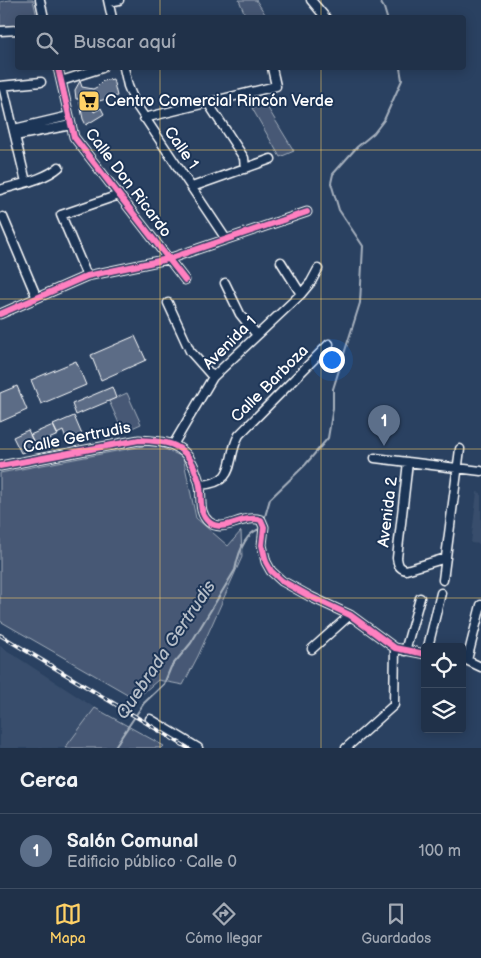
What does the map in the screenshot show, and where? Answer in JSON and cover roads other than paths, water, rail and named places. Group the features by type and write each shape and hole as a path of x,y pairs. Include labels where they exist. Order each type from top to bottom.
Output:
{"street":[{"path":"40,0 43,15"},
{"path":"111,15 108,1 118,0"},
{"path":"311,0 324,15"},
{"path":"0,31 15,30"},
{"name":"Calle Don Ricardo","path":"58,70 74,137 185,280"},
{"path":"61,81 96,70"},
{"name":"Calle 1","path":"124,70 128,86 144,118 226,239"},
{"path":"144,118 276,86 272,70"},
{"path":"26,182 2,86 41,82"},
{"path":"208,103 244,158 245,169"},
{"path":"14,133 69,116"},
{"path":"14,133 71,125"},
{"path":"192,187 271,159"},
{"path":"0,190 53,172 59,167"},
{"path":"87,276 61,215 119,195"},
{"path":"0,314 87,276 168,258 307,212"},
{"path":"3,217 37,298"},
{"path":"281,262 301,294"},
{"name":"Avenida 1","path":"173,445 213,377 301,294 311,282 318,269"},
{"path":"225,283 240,314 257,335"},
{"path":"168,303 190,351 213,377"},
{"name":"Calle Barboza","path":"200,485 213,484 227,474 234,443 239,435 329,344"},
{"name":"Calle Gertrudis","path":"0,466 139,440 158,441 173,445"},
{"path":"173,445 183,450 188,456 200,485 200,504 207,521 216,526 226,526 251,518 261,520 264,527 264,554 271,571 282,581 350,615 395,648 421,653"},
{"path":"443,580 460,449"},
{"path":"375,458 481,470"},
{"name":"Avenida 2","path":"408,462 397,558 398,565 406,570 446,558"},
{"path":"429,643 441,593"},
{"path":"405,651 420,598"},
{"path":"467,661 481,605"},
{"path":"312,649 350,615"},
{"path":"467,661 481,625"},
{"path":"346,748 394,705 395,648"},
{"path":"467,661 481,667"},
{"path":"150,718 198,748"}],"waterway":[{"name":"Quebrada Gertrudis","path":"379,0 386,15"},
{"name":"Quebrada Gertrudis","path":"264,520 270,499 305,465 328,438 333,408 333,389 360,303 363,246 339,210 331,183 333,174 357,147 374,133 384,120 402,80 400,70"},
{"name":"Quebrada Gertrudis","path":"114,748 144,703 164,684 171,667 191,643 235,570 240,551 246,540 254,531 260,529"}],"railway":[{"path":"0,635 188,748"}],"place":[{"name":"Centro Comercial Rincón Verde","path":"89,101"},
{"name":"Salón Comunal","path":"384,446"}]}
